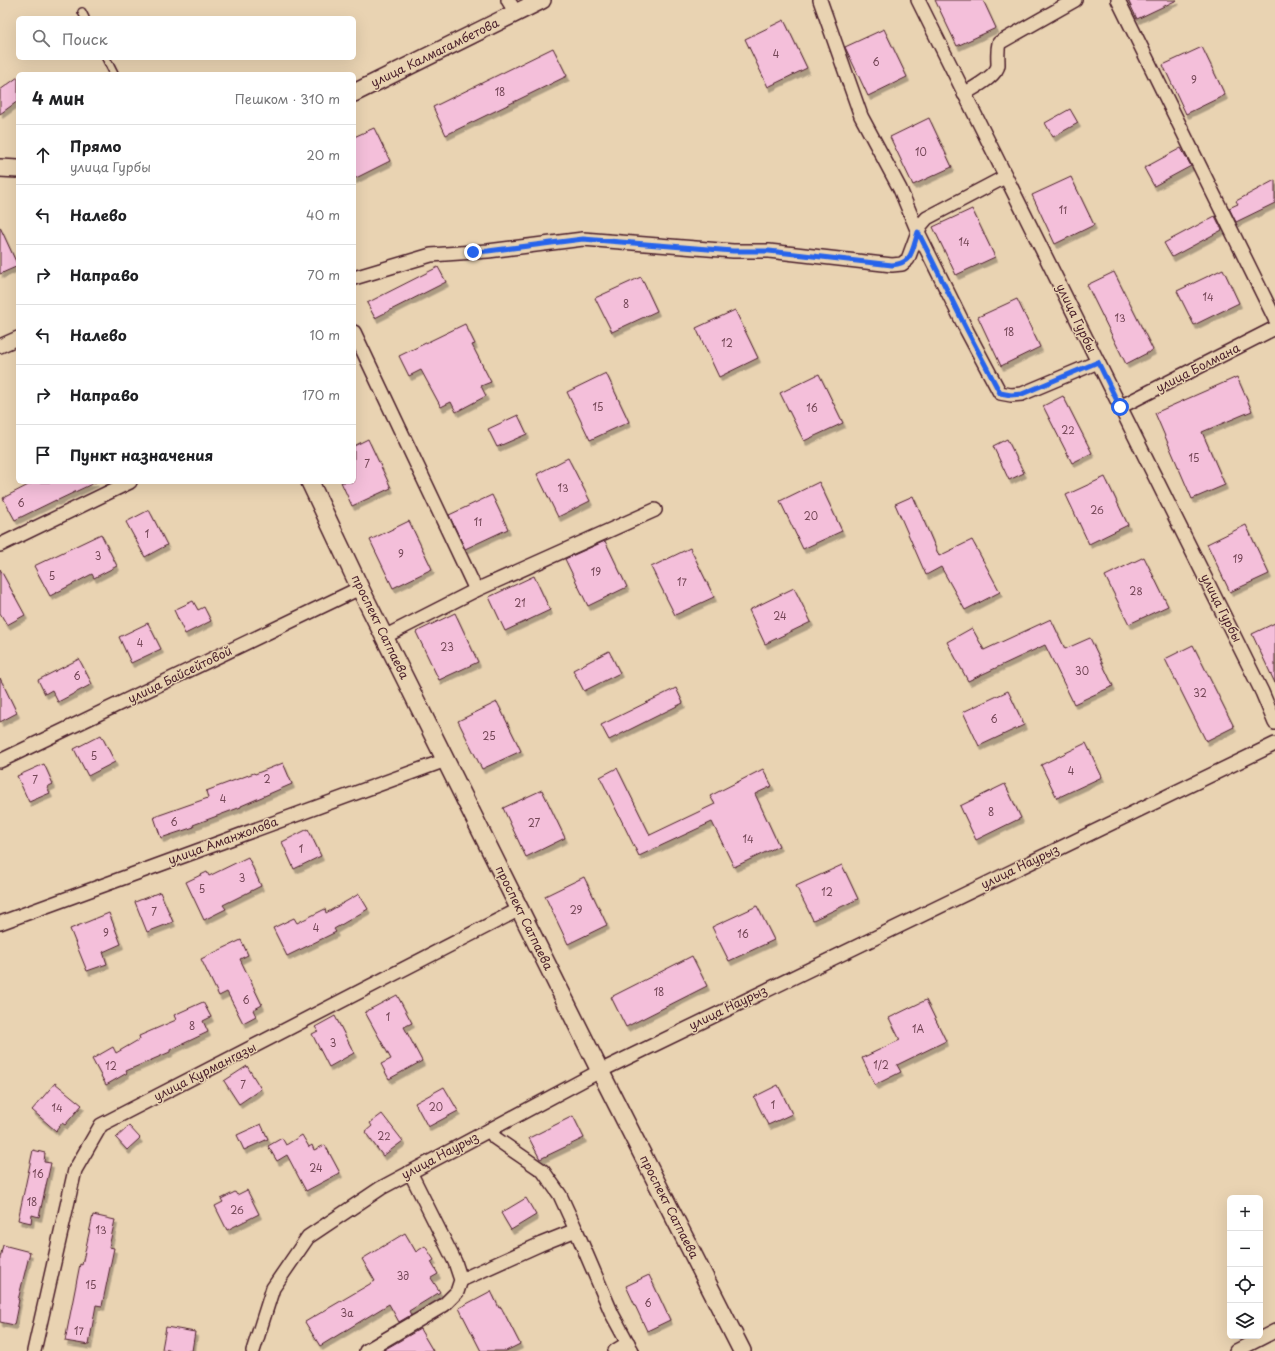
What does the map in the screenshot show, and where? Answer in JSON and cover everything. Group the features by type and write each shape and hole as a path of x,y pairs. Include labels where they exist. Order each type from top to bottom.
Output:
{"street":[{"name":"улица Калмагамбетова","path":"356,92 512,6 542,0"},
{"path":"820,0 861,116 900,189 918,232 1000,393 1011,395 1022,394 1098,362"},
{"name":"улица Гурбы","path":"918,0 1262,692 1275,723"},
{"path":"964,94 994,73 998,67 997,49 999,43 1075,0"},
{"path":"1118,0 1275,319"},
{"path":"0,168 16,169"},
{"path":"356,277 431,255 488,251 583,239 733,251 769,251 892,265 902,264 908,259 921,225 927,218 1005,177"},
{"name":"улица Болмана","path":"1120,407 1275,328"},
{"path":"356,336 476,590"},
{"path":"0,346 16,339"},
{"path":"0,545 126,484"},
{"name":"проспект Сатпаева","path":"311,484 384,637 600,1071 742,1351"},
{"path":"384,637 476,590 655,510"},
{"name":"улица Байсейтовой","path":"0,762 360,588"},
{"name":"улица Наурыз","path":"253,1351 272,1288 308,1237 381,1188 600,1071 1275,744"},
{"name":"улица Аманжолова","path":"0,923 446,760"},
{"name":"улица Курмангазы","path":"34,1351 75,1170 101,1126 520,908"},
{"path":"490,1130 495,1138 543,1171 560,1196 612,1314 630,1347 615,1351"},
{"path":"368,1351 444,1305 457,1292 462,1280 456,1262 410,1172"},
{"path":"462,1280 541,1244 576,1230"},
{"path":"1236,1351 1275,1331"}],"lane":[{"path":"107,60 113,72"}],"building":[{"path":"935,0 983,0 996,28 957,46"},
{"path":"1128,0 1177,0 1137,19"},
{"path":"784,20 807,68 768,87 745,39"},
{"path":"884,29 907,77 868,96 845,47"},
{"path":"1202,47 1225,95 1186,114 1163,65"},
{"path":"553,48 567,76 446,135 433,107"},
{"path":"16,78 16,102 0,114 0,90"},
{"path":"1070,109 1078,123 1053,137 1045,123"},
{"path":"929,118 952,167 913,185 890,137"},
{"path":"374,128 390,161 356,178 356,136"},
{"path":"1181,148 1191,166 1154,186 1144,168"},
{"path":"1071,177 1094,225 1055,244 1032,195"},
{"path":"1275,180 1275,203 1236,222 1229,208 1238,204 1236,201"},
{"path":"972,209 995,257 956,275 933,227"},
{"path":"1215,216 1222,230 1172,257 1164,243"},
{"path":"0,227 16,262 16,267 0,274"},
{"path":"438,267 446,282 375,318 367,303"},
{"path":"1223,269 1239,303 1194,325 1177,291"},
{"path":"1114,272 1153,350 1126,364 1087,285"},
{"path":"641,277 657,311 612,332 595,298"},
{"path":"1017,299 1040,347 1001,366 978,317"},
{"path":"735,310 758,358 719,377 696,328"},
{"path":"465,324 475,344 472,345 491,382 481,386 486,396 456,412 451,402 441,407 421,370 409,376 399,356"},
{"path":"606,373 629,422 590,440 567,392"},
{"path":"819,374 843,423 804,441 780,393"},
{"path":"1237,377 1252,411 1202,432 1225,485 1192,499 1155,413"},
{"path":"1063,396 1092,453 1072,463 1043,406"},
{"path":"518,415 527,434 497,447 488,429"},
{"path":"368,439 391,488 352,506 342,484 356,484 356,445"},
{"path":"1007,439 1024,473 1009,480 993,446"},
{"path":"568,458 590,501 558,517 537,474"},
{"path":"1105,477 1128,525 1089,544 1066,495"},
{"path":"819,482 842,531 803,549 780,501"},
{"path":"30,484 92,484 15,520 3,498"},
{"path":"492,495 508,529 465,549 449,515"},
{"path":"913,496 939,556 972,540 1000,592 965,610 941,567 926,575 895,504"},
{"path":"149,510 167,545 145,557 126,522"},
{"path":"409,521 432,569 393,588 370,540"},
{"path":"1246,525 1269,574 1230,592 1207,544"},
{"path":"101,534 117,566 94,578 92,574 50,596 34,566"},
{"path":"605,541 627,587 588,606 565,559"},
{"path":"690,548 714,597 675,615 651,567"},
{"path":"1144,557 1168,606 1129,624 1105,576"},
{"path":"0,569 25,615 7,625 0,613"},
{"path":"534,576 550,610 505,631 489,597"},
{"path":"794,588 811,622 765,644 749,610"},
{"path":"193,601 198,610 204,607 211,621 185,634 174,610"},
{"path":"455,613 478,662 439,680 416,632"},
{"path":"1051,619 1065,649 1090,638 1113,686 1074,704 1045,645 968,681 947,642 972,628 984,650"},
{"path":"148,623 161,649 131,663 119,637"},
{"path":"1275,623 1275,683 1252,634"},
{"path":"1193,645 1234,727 1206,741 1165,659"},
{"path":"609,651 620,673 584,691 573,670"},
{"path":"79,659 92,684 58,702 52,690 45,694 38,680"},
{"path":"0,678 17,713 0,722"},
{"path":"676,688 683,703 609,740 601,725"},
{"path":"1008,691 1024,725 979,746 963,712"},
{"path":"497,702 521,751 482,769 458,721"},
{"path":"101,735 115,762 88,776 74,749"},
{"path":"1086,743 1102,777 1057,798 1041,765"},
{"path":"283,763 292,784 241,807 193,825 194,827 161,838 154,817 208,798 206,791"},
{"path":"44,764 53,784 47,787 50,793 29,802 17,776"},
{"path":"617,768 650,835 715,804 710,796 763,769 772,786 755,794 779,846 734,867 712,822 639,856 600,777"},
{"path":"1005,784 1021,818 976,840 960,806"},
{"path":"542,790 565,838 526,857 503,808"},
{"path":"308,829 321,856 294,869 282,842"},
{"path":"248,857 261,886 223,905 226,909 204,920 186,882 207,872 209,876"},
{"path":"842,865 858,899 813,920 796,886"},
{"path":"584,877 607,925 568,944 545,896"},
{"path":"160,892 173,922 147,932 135,902"},
{"path":"359,894 368,909 334,929 336,932 287,956 273,928 294,918 297,923 325,909 326,913"},
{"path":"757,906 774,940 729,961 712,927"},
{"path":"109,913 121,944 103,952 107,964 87,971 70,929"},
{"path":"241,940 248,955 240,959 262,1005 253,1010 256,1016 243,1023 227,992 219,996 201,959"},
{"path":"692,956 707,986 626,1027 611,997"},
{"path":"397,995 412,1023 404,1027 422,1061 389,1079 381,1064 391,1059 365,1012"},
{"path":"926,1000 946,1041 897,1065 901,1072 875,1085 862,1058 900,1040 889,1018"},
{"path":"203,1002 211,1017 203,1021 208,1032 170,1050 170,1052 126,1071 127,1073 106,1085 92,1059 113,1047 116,1053 140,1039 139,1036 176,1020 174,1015"},
{"path":"335,1016 354,1053 329,1067 312,1034 318,1031 315,1027"},
{"path":"247,1066 261,1089 239,1104 224,1081"},
{"path":"55,1083 82,1105 65,1125 62,1123 56,1131 32,1110"},
{"path":"778,1085 792,1114 768,1125 754,1097"},
{"path":"444,1087 458,1111 428,1127 415,1103"},
{"path":"382,1114 403,1141 383,1156 365,1132 372,1126 370,1123"},
{"path":"573,1116 584,1138 540,1159 529,1138"},
{"path":"261,1124 268,1139 244,1150 237,1135"},
{"path":"129,1126 140,1138 127,1150 116,1138"},
{"path":"302,1135 309,1147 312,1145 314,1150 325,1145 340,1173 306,1191 287,1155 277,1161 268,1146 282,1138 286,1145"},
{"path":"33,1150 45,1153 44,1162 51,1163 39,1217 32,1215 31,1223 18,1220"},
{"path":"247,1190 259,1214 227,1230 215,1206 223,1202 221,1199 235,1192 237,1195"},
{"path":"526,1198 536,1215 511,1230 501,1213"},
{"path":"93,1215 115,1220 109,1247 114,1248 102,1306 96,1305 89,1345 65,1341 80,1264 82,1265"},
{"path":"405,1233 416,1252 425,1246 434,1260 431,1262 438,1274 431,1278 440,1292 409,1311 411,1315 399,1322 389,1304 320,1346 305,1322 375,1281 362,1259"},
{"path":"3,1245 30,1252 18,1300 14,1325 0,1322 0,1258"},
{"path":"649,1275 670,1320 647,1331 626,1286"},
{"path":"491,1291 520,1344 506,1351 481,1351 459,1308"},
{"path":"166,1327 195,1332 192,1351 162,1349"},
{"path":"420,1329 433,1351 382,1351"}],"route":[{"path":"473,252 583,239 733,251 769,251 892,265 902,264 908,259 918,232 1000,393 1011,395 1022,394 1098,362 1120,407"}]}
